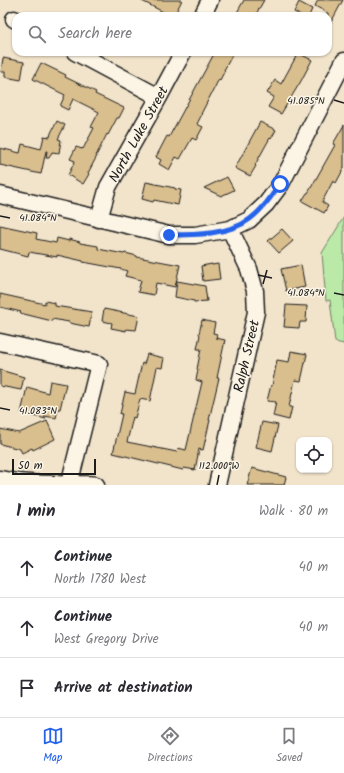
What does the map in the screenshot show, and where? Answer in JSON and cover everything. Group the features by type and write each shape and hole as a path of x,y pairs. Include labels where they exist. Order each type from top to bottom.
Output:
{"street":[{"path":"204,12 210,0"},
{"path":"82,56 159,97"},
{"name":"North Luke Street","path":"98,218 108,186 181,56"},
{"path":"0,195 169,235 195,235 230,229 249,220 266,204 280,184 344,61"},
{"name":"Ralph Street","path":"217,485 256,312 255,291 249,269 230,229"},
{"path":"0,342 98,364 70,484"},
{"path":"0,478 28,483 96,485"}],"green space":[{"path":"344,217 344,344 335,342 330,300 326,301 322,253"}],"building":[{"path":"140,0 182,0 176,12 163,12"},
{"path":"244,0 264,0 257,12 237,12"},
{"path":"318,0 343,0 332,21 332,12 326,12 315,6"},
{"path":"299,2 312,9 311,12 294,12"},
{"path":"213,56 232,56 201,114 197,124 203,127 196,140 192,138 180,159 176,157 169,170 159,164 161,160 156,157 167,136 169,137"},
{"path":"296,56 304,56 312,60 281,114 268,107 274,97 267,93 275,80 281,84"},
{"path":"3,58 24,62 21,80 5,77 5,72 1,72"},
{"path":"41,63 96,92 95,94 124,108 108,135 107,134 83,184 68,175 75,161 70,159 76,147 83,149 94,128 91,127 99,112 73,99 68,110 60,106 65,95 33,79"},
{"path":"57,121 65,125 58,139 61,140 59,153 52,152 49,158 46,158 46,151 41,174 0,165 0,148 20,153 22,144 41,149 44,136 50,137"},
{"path":"260,122 276,130 266,145 250,176 235,168"},
{"path":"344,125 344,168 336,183 333,181 322,202 328,206 324,213 302,201 335,145 333,144"},
{"path":"227,177 234,190 221,196 204,188"},
{"path":"146,182 181,190 178,205 142,199"},
{"path":"0,225 37,233 36,239 56,243 57,238 69,241 69,239 80,243 98,246 98,249 125,253 137,257 180,265 175,287 156,283 154,295 138,292 141,280 125,276 127,271 121,269 83,262 57,255 57,257 29,252 28,256 0,249"},
{"path":"282,229 293,241 279,253 268,241"},
{"path":"218,264 220,279 203,281 201,266"},
{"path":"301,265 305,287 286,291 281,269"},
{"path":"177,281 205,286 207,301 194,302 175,297"},
{"path":"0,294 45,304 45,301 55,303 55,306 92,312 89,327 52,319 52,321 0,307"},
{"path":"286,305 307,306 306,322 300,322 299,328 284,327"},
{"path":"104,309 139,316 136,330 126,329 126,331 111,328 112,323 102,321"},
{"path":"202,320 215,323 213,333 217,334 216,338 225,340 210,420 203,450 199,449 195,470 184,468 183,470 113,453 122,414 120,414 125,392 135,394 142,363 144,364 147,354 164,358 162,368 157,367 150,401 140,399 135,418 133,417 127,442 177,452 178,448 186,450 202,382 196,380 201,349 197,349"},
{"path":"291,351 307,354 301,381 295,380 289,407 292,407 289,420 273,416 276,402 267,401 271,385 272,386 277,360 289,362"},
{"path":"0,370 24,377 21,390 0,386"},
{"path":"50,381 66,384 60,409 58,409 56,418 44,416 46,419 21,413 27,387 48,393"},
{"path":"47,421 55,439 33,450 32,448 22,453 20,449 0,444 0,429 19,433"},
{"path":"262,422 278,425 272,451 256,447"},
{"path":"252,468 286,477 284,485 247,485"}],"route":[{"path":"169,235 195,235 230,229 249,220 266,204 280,184"}]}
